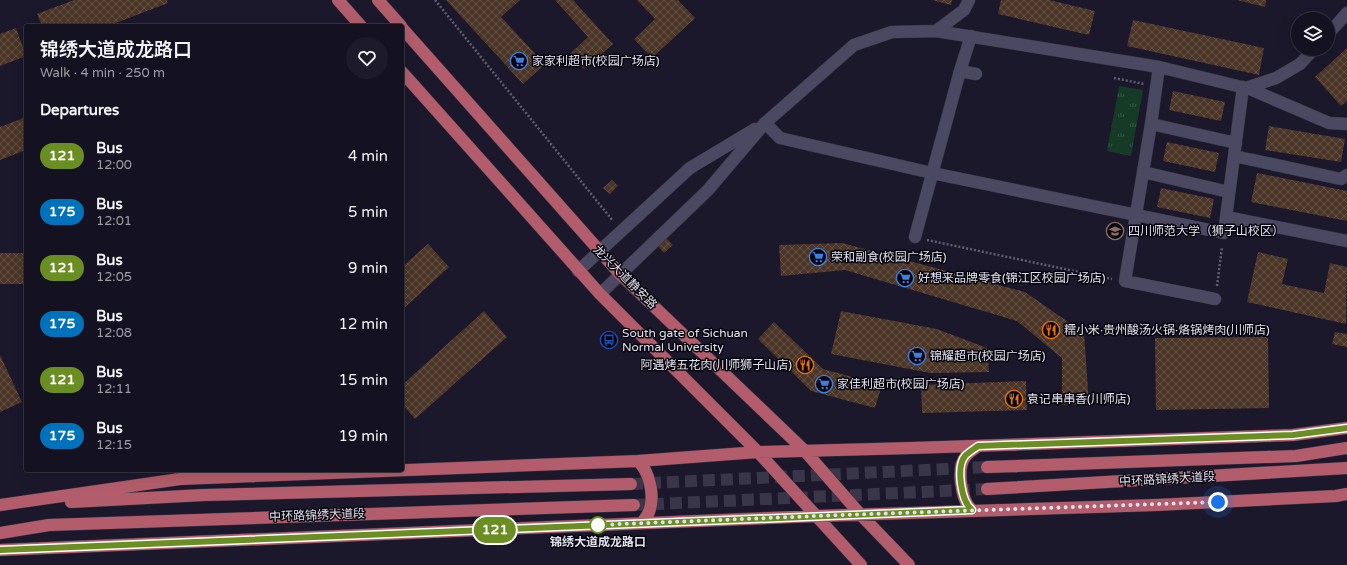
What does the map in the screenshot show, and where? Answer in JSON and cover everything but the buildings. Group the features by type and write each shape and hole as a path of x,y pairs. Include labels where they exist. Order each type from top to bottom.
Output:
{"main road":[{"path":"338,0 359,24"},
{"name":"龙兴大道静安路","path":"378,0 398,24"},
{"name":"龙兴大道静安路","path":"404,30 599,252 620,274 804,450 860,514 909,565"},
{"path":"404,74 578,271 758,452 861,565"},
{"path":"404,470 638,461 804,450 978,446 1293,435 1347,428"},
{"path":"972,510 969,508 963,496 961,478 962,464 965,456 978,446"},
{"name":"中环路锦绣大道段","path":"987,466 1296,456 1347,448"},
{"path":"638,461 644,466 651,490 649,512 642,523"},
{"name":"中环路锦绣大道段","path":"987,489 1347,468"},
{"path":"0,505 180,479 358,472"},
{"name":"中环路锦绣大道段","path":"0,505 204,495 631,484"},
{"path":"0,550 860,514 1156,505 1347,494"},
{"name":"中环路锦绣大道段","path":"0,532 49,525 634,504"}],"street":[{"path":"936,31 964,10 969,0"},
{"path":"1335,26 1347,13"},
{"path":"600,294 708,190 765,123 854,45 892,32 936,31 1159,67 1244,87 1329,123 1347,134"},
{"path":"915,237 960,71 971,36"},
{"path":"1244,87 1276,78 1300,64 1307,56"},
{"path":"1159,67 1125,281 1215,299"},
{"path":"960,71 976,74"},
{"path":"765,123 780,138 932,173 1224,233 1244,87"},
{"path":"578,271 690,168 765,123"},
{"path":"1329,123 1347,124"},
{"path":"1151,124 1236,143"},
{"path":"1234,156 1345,177"},
{"path":"1143,172 1229,192"},
{"path":"1226,217 1347,241"}],"path":[{"path":"435,0 622,232"},
{"path":"1114,78 1156,86"},
{"path":"1215,299 1224,233"},
{"path":"915,237 1125,281"}],"green space":[{"path":"1119,86 1143,90 1131,156 1107,151"}],"tunnel":[{"path":"631,484 987,467"},
{"path":"634,505 987,489"}],"bus line":[{"name":"121","path":"0,550 972,510 969,508 963,496 961,478 962,464 965,456 978,446 1293,435 1347,428"}],"place":[{"name":"家家利超市(校园广场店)","path":"519,61"},
{"name":"四川师范大学（狮子山校区）","path":"1115,231"},
{"name":"荣和副食(校园广场店)","path":"818,257"},
{"name":"好想来品牌零食(锦江区校园广场店)","path":"905,278"},
{"name":"糯小米·贵州酸汤火锅·烙锅烤肉(川师店)","path":"1051,330"},
{"name":"South gate of Sichuan Normal University","path":"609,340"},
{"name":"锦耀超市(校园广场店)","path":"917,356"},
{"name":"阿遇烤五花肉(川师狮子山店)","path":"805,365"},
{"name":"家佳利超市(校园广场店)","path":"824,384"},
{"name":"袁记串串香(川师店)","path":"1014,399"},
{"name":"锦绣大道成龙路口","path":"598,525"}],"route":[{"path":"598,525 1218,502"}]}
